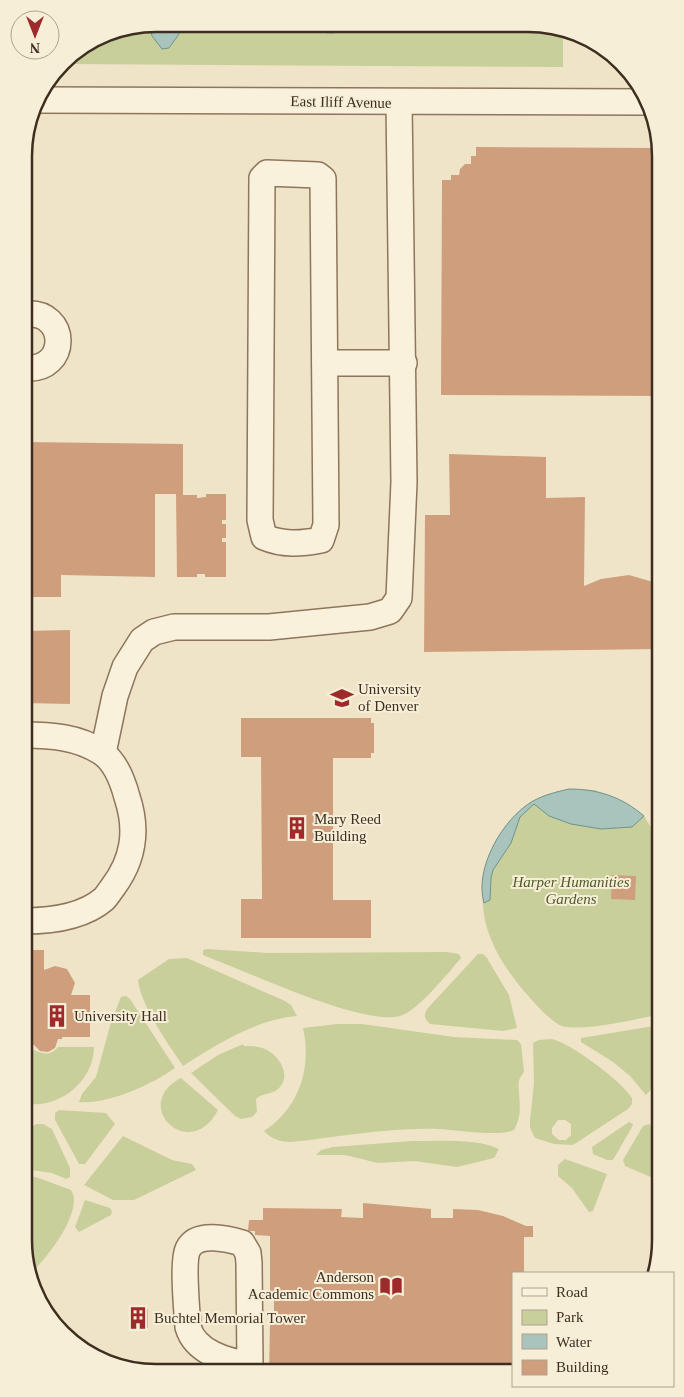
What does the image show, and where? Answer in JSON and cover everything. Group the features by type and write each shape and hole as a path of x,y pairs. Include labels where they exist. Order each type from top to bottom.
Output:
{"street":[{"name":"East Iliff Avenue","path":"46,100 639,102"},
{"path":"103,753 115,696 125,666 142,640 154,632 174,627 269,626 370,617 390,611 399,598 404,482 399,102"},
{"path":"267,173 318,175 323,179 325,355 325,533 320,540 306,543 279,543 264,537 260,520 262,178 267,173"},
{"path":"33,312 42,315 49,321 58,336 58,346 49,362 42,367 33,368"},
{"path":"325,355 403,356"},
{"path":"32,735 47,735 79,740 103,753 121,777 134,828 130,857 120,877 104,899 80,912 60,918 32,920"},
{"path":"239,1364 205,1350 190,1334 188,1328 186,1256 192,1244 205,1238 227,1239 242,1243 248,1253 250,1364"}],"green space":[{"path":"528,32 563,38 563,67 74,64 94,49 109,42 132,35 148,33"},
{"name":"Harper Humanities Gardens","path":"569,789 595,790 625,803 644,816 651,828 651,1016 596,1026 571,1027 557,1024 523,990 497,953 485,921 483,883 487,864 503,830 515,815 534,800"},
{"path":"203,950 268,953 447,952 459,954 461,958 415,1007 400,1016 383,1017 334,1006 278,986 203,955"},
{"path":"478,954 483,954 487,958 509,995 517,1028 503,1031 430,1024 425,1017 427,1009"},
{"path":"187,958 285,1001 291,1005 297,1016 267,1022 237,1034 183,1066 150,1013 140,990 138,980 169,959"},
{"path":"126,996 130,999 175,1068 142,1087 116,1097 79,1102 82,1094 96,1077 111,1022 121,997"},
{"path":"337,1024 362,1024 454,1037 517,1040 521,1044 524,1072 519,1082 520,1107 514,1130 489,1133 439,1129 402,1129 291,1142 273,1138 264,1131 286,1111 300,1086 304,1072 306,1058 303,1028"},
{"path":"651,1026 651,1089 646,1095 630,1076 613,1062 581,1042 581,1038"},
{"path":"551,1039 559,1041 582,1054 627,1091 632,1098 632,1104 628,1109 573,1145 554,1144 535,1138 530,1128 534,1083 533,1043 539,1040","holes":["558,1120 565,1120 571,1124 571,1135 566,1140 559,1140 552,1134 552,1128"]},
{"path":"243,1044 244,1046 262,1048 276,1056 284,1071 284,1077 278,1090 256,1099 257,1112 252,1117 241,1119 235,1116 191,1073 218,1055"},
{"path":"58,1047 94,1047 88,1071 72,1091 61,1098 49,1102 32,1104 32,1050 42,1053 54,1051"},
{"path":"181,1078 218,1110 206,1125 193,1132 180,1131 170,1124 162,1114 161,1102 167,1089"},
{"path":"59,1110 106,1113 115,1124 85,1164 79,1164 55,1120 55,1113"},
{"path":"629,1122 633,1124 632,1127 613,1160 607,1160 593,1154 592,1147"},
{"path":"36,1124 43,1124 52,1129 70,1168 70,1177 66,1179 52,1173 32,1170 32,1127"},
{"path":"649,1124 651,1126 651,1177 625,1166 623,1160 643,1126"},
{"path":"123,1136 172,1160 192,1164 196,1170 134,1200 113,1200 84,1185"},
{"path":"412,1141 480,1143 499,1149 494,1158 457,1167 414,1161 378,1163 345,1155 316,1155 321,1150 333,1147"},
{"path":"565,1159 607,1174 593,1211 589,1212 572,1188 558,1176 558,1165"},
{"path":"32,1177 71,1190 74,1199 73,1210 61,1235 36,1268 32,1241"},
{"path":"85,1200 110,1208 112,1211 111,1215 79,1232 75,1227"}],"water":[{"path":"151,33 179,33 169,48 162,49"},
{"path":"569,789 580,789 609,795 636,809 644,816 632,827 601,829 571,824 549,816 534,804 520,817 511,843 493,870 490,900 484,903 482,890 483,875 493,846 501,832 522,809 533,801 546,795"}],"building":[{"path":"476,147 651,148 652,396 441,395 442,180 451,180 451,175 459,175 460,169 465,164 471,164 471,156 476,156"},
{"path":"33,442 183,444 183,495 197,495 197,498 206,497 206,494 226,494 226,520 222,520 222,524 226,524 226,538 222,538 222,542 226,542 226,577 205,577 205,574 197,574 197,577 177,577 176,494 155,494 155,577 61,575 61,597 33,597"},
{"path":"449,454 546,457 546,498 585,497 584,586 601,579 629,575 652,582 652,649 424,652 425,515 450,515"},
{"path":"70,630 70,704 32,703 33,631"},
{"name":"Mary Reed Building","path":"241,718 371,718 371,723 374,723 374,753 371,753 371,758 333,758 333,900 371,900 371,938 241,938 241,899 262,899 262,891 261,757 241,757"},
{"path":"612,875 636,876 635,900 611,899"},
{"name":"University Hall","path":"32,950 44,950 44,970 55,966 67,969 75,983 71,995 90,995 90,1037 62,1037 62,1039 58,1039 55,1048 48,1052 40,1051 32,1043"},
{"name":"Anderson Academic Commons","path":"363,1203 431,1209 431,1218 453,1218 453,1209 478,1210 503,1216 526,1226 533,1226 533,1237 524,1237 524,1272 512,1272 512,1364 269,1364 270,1325 274,1325 274,1299 270,1299 270,1236 255,1235 255,1231 248,1231 249,1220 263,1220 263,1208 342,1209 341,1217 363,1218"},
{"name":"Buchtel Memorial Tower","path":"129,1309 148,1309 148,1328 129,1328"}],"place":[{"name":"University of Denver","path":"342,698"},
{"name":"Mary Reed Building","path":"297,828"},
{"name":"University Hall","path":"57,1016"},
{"name":"Anderson Academic Commons","path":"391,1286"},
{"name":"Buchtel Memorial Tower","path":"138,1318"}]}
